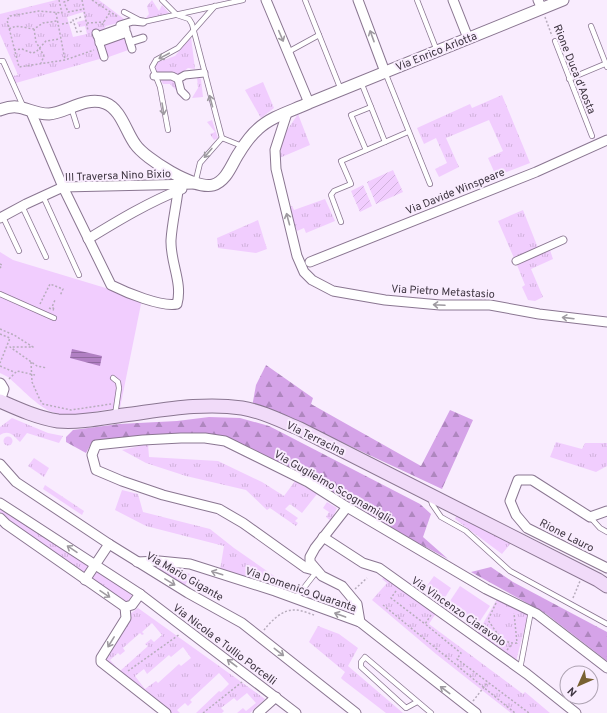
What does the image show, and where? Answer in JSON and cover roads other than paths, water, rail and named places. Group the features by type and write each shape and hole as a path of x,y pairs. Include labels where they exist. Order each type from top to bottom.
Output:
{"main road":[{"name":"Via Terracina","path":"0,401 25,411 58,421 186,407 224,406 244,408 300,429 584,572 607,586"}],"street":[{"path":"266,0 309,103"},
{"path":"358,0 385,72"},
{"path":"453,0 468,38"},
{"name":"Via Enrico Arlotta","path":"195,184 214,185 222,180 257,129 268,121 438,51 540,4 563,0"},
{"path":"104,57 98,38 126,29 125,26 97,36 96,33 127,23 143,22"},
{"path":"99,43 127,33 131,45 143,38"},
{"path":"178,79 185,74 204,73"},
{"path":"154,76 172,76 178,79 181,91 186,96"},
{"path":"0,110 10,106 52,114 71,107 98,101 107,104 123,121 135,144 144,154 195,184"},
{"path":"27,110 88,240 111,285 124,292 169,306 177,304 179,286 174,268 171,240 178,191"},
{"name":"Via Pietro Metastasio","path":"287,113 275,150 276,169 297,256 304,272 312,280 333,291 385,300 440,305 490,305 539,314 607,322"},
{"name":"Via Davide Winspeare","path":"310,262 529,174 607,140"},
{"path":"88,240 122,218 195,184"},
{"name":"III Traversa Nino Bixio","path":"2,217 63,187 195,184"},
{"path":"516,261 563,240"},
{"path":"0,398 4,382"},
{"name":"Via Guglielmo Scognamiglio","path":"317,571 306,568 219,509 163,495 122,481 96,470 92,455 96,445 181,438 205,438 225,441 308,482 347,507 500,596 531,611 559,630 607,668"},
{"name":"Via Mario Gigante","path":"0,464 16,482 136,562 242,624 356,713"},
{"name":"Rione Lauro","path":"590,517 532,480 518,480 510,501 516,515 527,528 607,568"},
{"name":"Via Nicola e Tullio Porcelli","path":"0,503 140,594 250,676 296,713"},
{"path":"347,507 323,537 310,558 312,567 342,586 357,604 360,622"},
{"path":"590,517 607,512"},
{"path":"0,518 6,524 125,607 132,605 140,594"},
{"name":"Via Vincenzo Ciaravolo","path":"323,537 363,563 379,568 520,669 576,713"},
{"path":"85,580 109,544"},
{"name":"Via Domenico Quaranta","path":"136,562 159,561 190,564 360,622 476,713"},
{"path":"125,607 126,618 100,660 166,713"},
{"path":"258,713 276,697"}],"lane":[{"path":"162,0 177,15 189,19 222,138"},
{"path":"124,12 143,22 240,0"},
{"path":"305,0 341,90"},
{"path":"417,0 438,51"},
{"path":"168,130 160,87 154,76 152,67 156,60 178,48 215,6"},
{"path":"570,79 607,64 590,26"},
{"path":"288,52 319,35"},
{"name":"Rione Duca d'Aosta","path":"555,42 592,136"},
{"path":"0,62 3,61 27,110"},
{"path":"385,72 430,184"},
{"path":"361,82 385,142"},
{"path":"71,107 78,126"},
{"path":"366,150 351,115 371,107"},
{"path":"341,222 331,195 334,191 351,184 341,160 408,132"},
{"path":"195,184 200,163 222,138"},
{"path":"222,138 244,146"},
{"path":"43,196 79,275"},
{"path":"22,206 46,257"},
{"path":"2,217 19,251"},
{"path":"0,294 54,318"},
{"path":"113,378 117,380 119,385 114,416"},
{"path":"429,494 432,504 441,517 466,531 510,571 607,624"},
{"path":"590,517 600,528 607,532"},
{"path":"296,599 317,571"},
{"path":"520,669 531,611"},
{"path":"417,702 406,708 361,667 361,662 365,657 431,713"}]}
